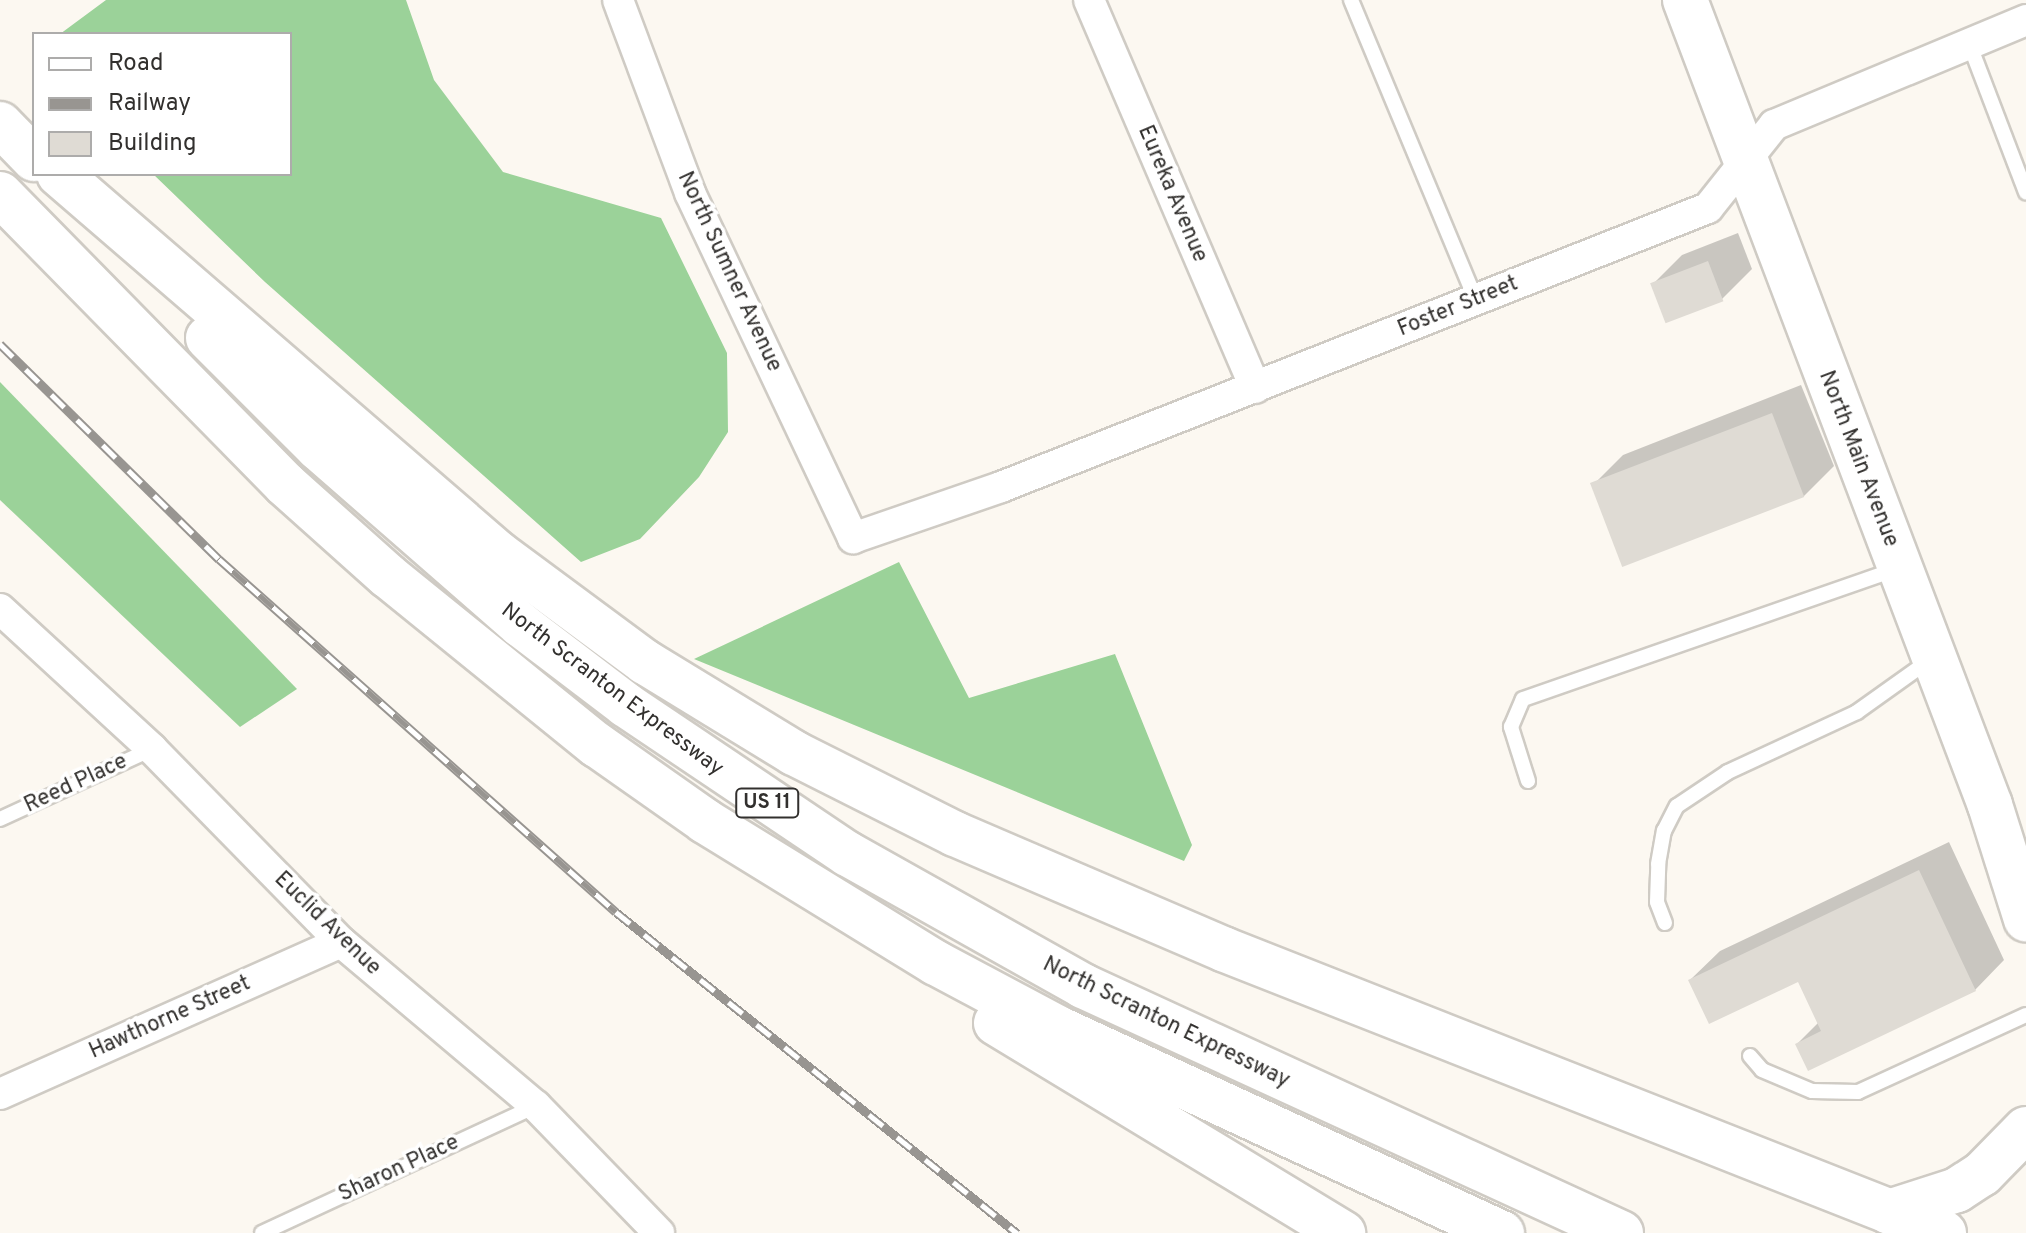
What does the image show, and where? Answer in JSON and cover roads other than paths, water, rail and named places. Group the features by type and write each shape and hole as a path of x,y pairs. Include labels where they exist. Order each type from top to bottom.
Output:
{"main road":[{"name":"North Main Avenue","path":"1685,0 1995,818 2026,919"},
{"path":"0,123 32,151"},
{"path":"0,123 32,157"},
{"name":"North Scranton Expressway","path":"51,176 225,356 409,529 521,625 733,781 960,920 1083,986 1621,1233"},
{"path":"61,176 499,554 645,662 794,753 955,834 1223,949 1944,1233"},
{"name":"US 11","path":"0,194 190,390 377,566 514,681 705,821 936,963 1060,1029 1502,1233"},
{"path":"705,821 1069,1071 1343,1233"},
{"path":"1889,1212 1957,1190 1990,1167 2026,1129"}],"street":[{"name":"North Sumner Avenue","path":"618,0 690,193 853,538"},
{"name":"Eureka Avenue","path":"1089,0 1255,388"},
{"name":"Foster Street","path":"853,538 1255,388 1708,208 1774,125 2026,20"},
{"name":"Euclid Avenue","path":"0,609 152,749 341,942 536,1106 659,1233"},
{"name":"Hawthorne Street","path":"0,1094 341,942"}],"lane":[{"path":"1351,0 1476,300"},
{"path":"1969,43 2026,192"},
{"path":"1528,781 1511,727 1523,699 1900,568"},
{"path":"1665,923 1657,902 1658,864 1664,831 1677,806 1728,772 1857,712 1934,657"},
{"name":"Reed Place","path":"0,819 152,749"},
{"path":"1750,1056 1762,1070 1812,1091 1858,1092 2026,1015"},
{"name":"Sharon Place","path":"262,1233 536,1106"}],"railway":[{"path":"0,344 219,559 616,912 1017,1233"}]}
